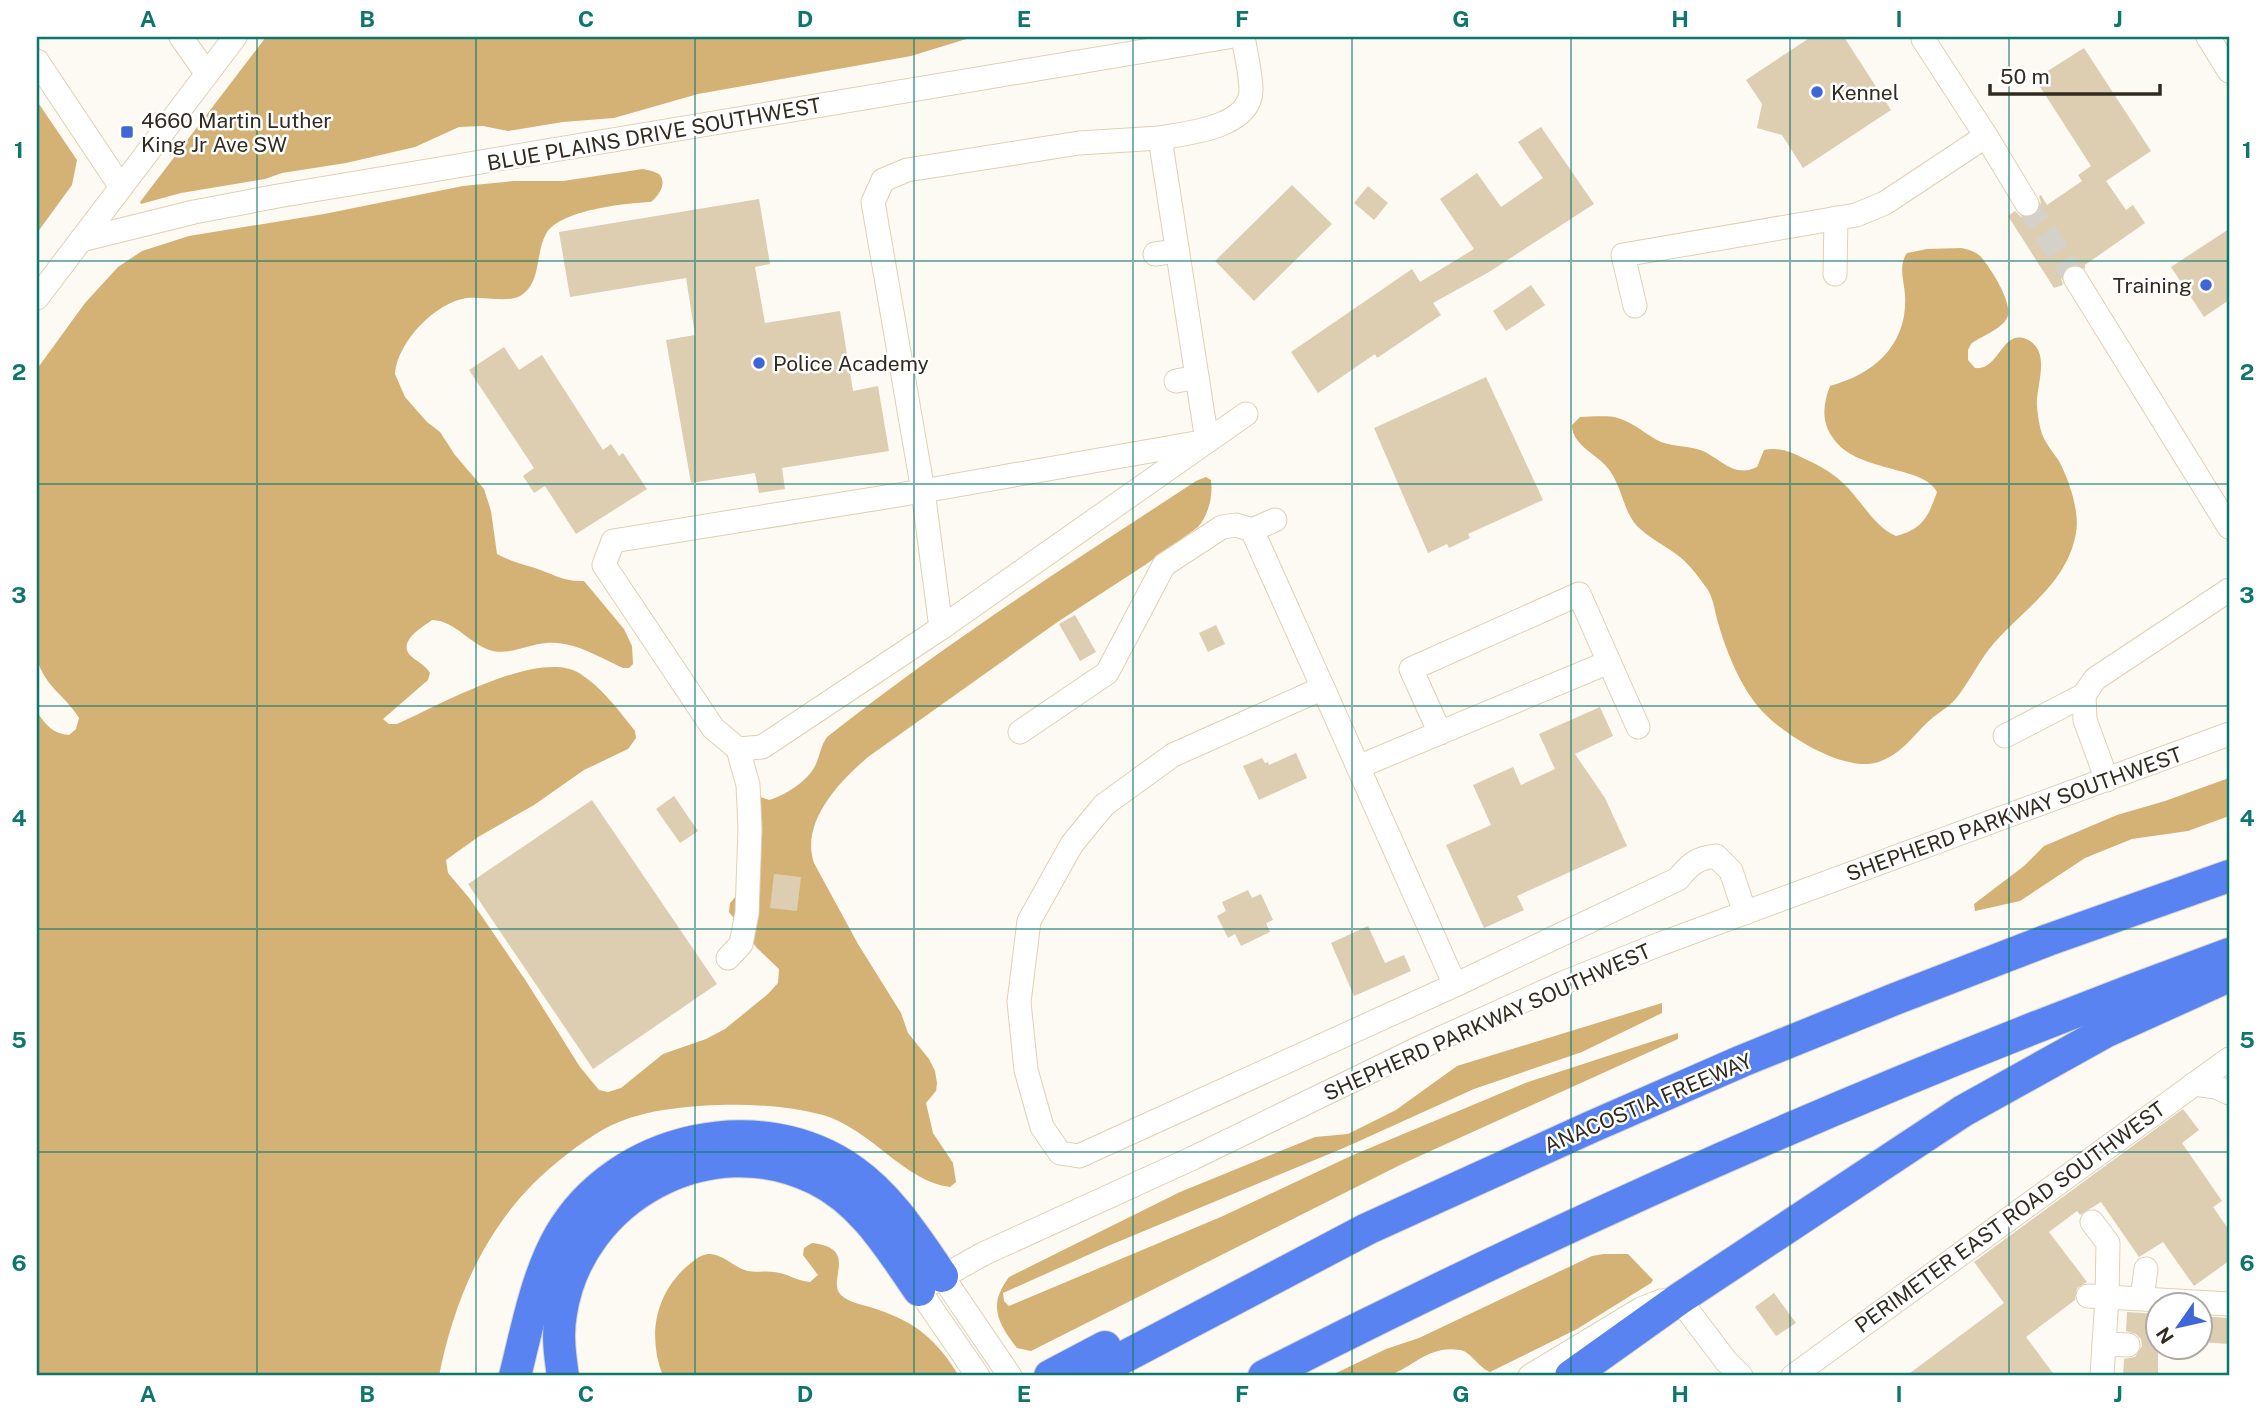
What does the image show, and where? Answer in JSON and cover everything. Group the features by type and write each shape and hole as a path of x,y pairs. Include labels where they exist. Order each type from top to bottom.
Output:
{"highway":[{"path":"2124,913 2229,854"},
{"name":"ANACOSTIA FREEWAY","path":"1065,1375 1237,1279 1367,1229 1515,1160 1742,1061 1973,969 2229,876"},
{"path":"1264,1376 1493,1262 1795,1125 1985,1047 2229,954"},
{"path":"1571,1376 1679,1299 1963,1111 2069,1051 2142,1014 2229,976"},
{"path":"515,1376 545,1269 552,1250 570,1221 592,1196 618,1174 654,1154 691,1142 722,1137 772,1138 805,1146 837,1161 863,1178 888,1203 930,1283"},
{"path":"564,1376 560,1348 560,1315 572,1273 581,1254 618,1207 648,1186 692,1167 724,1161 756,1162 788,1168 817,1179 844,1196 930,1283"}],"street":[{"path":"181,37 206,74"},
{"path":"37,298 235,37"},
{"name":"BLUE PLAINS DRIVE SOUTHWEST","path":"81,240 194,212 266,198 1228,37"},
{"path":"941,628 922,491 873,202 883,180 906,170 1079,143 1160,138 1210,129 1239,116 1251,94 1243,37"},
{"path":"2208,37 2229,71"},
{"path":"1924,38 2027,204"},
{"path":"37,61 121,187"},
{"path":"1635,306 1623,255 1856,215 1885,203 1986,136"},
{"path":"1160,138 1156,183 1166,252 1187,379 1207,441"},
{"path":"1835,274 1836,218"},
{"path":"2075,278 2229,527"},
{"path":"738,749 762,747 941,628 1246,414"},
{"path":"728,958 741,944 747,913 750,829 748,785 738,749 713,729 604,565 613,541 1207,441"},
{"path":"1252,530 1275,520"},
{"path":"1020,732 1107,673 1164,565 1222,527 1236,525 1252,530 1286,581 1323,688 1455,985"},
{"path":"2005,736 2084,695 2095,679 2229,590"},
{"path":"1440,733 1411,669 1579,594 1638,727"},
{"path":"1358,767 1609,662"},
{"path":"1323,688 1173,755 1104,805 1072,844 1029,921 1019,1002 1026,1070 1042,1127 1060,1153 1079,1156 1455,985 1678,879 1696,849 1716,856 1731,871 1745,913"},
{"path":"2084,695 2085,720 2107,780"},
{"name":"SHEPHERD PARKWAY SOUTHWEST","path":"930,1283 983,1254 1193,1158 1519,1002 1611,963 2229,734"},
{"name":"PERIMETER EAST ROAD SOUTHWEST","path":"1793,1376 2229,1059"},
{"path":"2194,1084 2216,1087 2229,1093"},
{"path":"2092,1222 2108,1243 2097,1297 2104,1344 2102,1376"},
{"path":"2143,1298 2146,1269"},
{"path":"930,1283 978,1376"},
{"path":"930,1283 1010,1376"},
{"path":"2097,1297 2229,1304"},
{"path":"1530,1376 1641,1309 1661,1301 1679,1299 1726,1361 1741,1376"},
{"path":"2104,1344 2128,1345"}],"shaded area":[{"path":"266,37 973,37 911,56 698,94 614,118 563,122 508,131 483,126 459,127 415,147 346,163 282,173 265,179 181,193 141,204"},
{"path":"37,101 77,160 72,185 37,233"},
{"path":"643,169 660,175 663,183 651,202 594,209 564,219 553,226 546,234 535,276 527,290 515,298 467,298 443,307 431,315 410,337 397,362 395,374 405,397 427,422 440,432 455,455 484,489 491,511 497,554 564,579 584,581 624,629 632,646 633,664 629,668 557,643 499,652 477,644 449,624 432,620 413,634 407,644 409,654 430,673 428,680 383,719 389,724 397,724 488,683 539,668 561,667 579,673 595,685 635,731 636,738 628,749 584,770 446,860 448,873 470,899 580,1067 599,1090 608,1092 621,1088 663,1054 706,1039 725,1029 778,983 779,969 757,948 729,912 730,903 737,895 758,796 769,800 794,788 814,768 827,737 916,669 1196,481 1206,477 1211,480 1209,505 1198,527 1059,621 868,757 835,790 818,818 811,848 814,863 858,944 901,1013 908,1033 935,1071 936,1091 926,1103 933,1133 953,1163 956,1182 950,1187 918,1176 857,1131 823,1115 771,1106 731,1105 693,1106 654,1112 619,1122 588,1139 536,1181 515,1204 496,1229 467,1284 455,1314 439,1376 37,1376 37,712 50,728 69,735 76,729 79,718 45,677 37,659 37,369 85,303 118,267 142,251 189,236 324,214 463,186 514,181 563,181"},
{"path":"1962,248 1977,254 1986,263 2000,287 2008,312 2001,326 1971,344 1968,360 1975,368 1983,367 2011,340 2018,337 2034,344 2039,351 2039,424 2070,487 2075,506 2076,533 2071,551 2054,581 1994,643 1955,700 1889,757 1868,764 1853,763 1820,752 1789,734 1758,706 1743,685 1732,662 1708,590 1684,561 1637,526 1611,472 1580,443 1572,425 1580,417 1618,418 1661,442 1699,449 1728,466 1742,470 1757,467 1764,450 1787,451 1837,478 1888,532 1896,536 1913,530 1923,521 1937,492 1930,483 1918,477 1857,457 1844,449 1826,426 1826,399 1830,386 1861,374 1886,354 1894,342 1901,328 1904,312 1902,268 1907,253 1927,249"},
{"path":"2229,778 2229,816 2188,831 2132,839 2085,858 2020,901 1975,911 1974,904 2024,866 2044,846 2117,815"},
{"path":"1662,1003 1662,1013 1582,1052 1474,1089 1346,1147 1108,1246 1003,1293 1004,1301 1009,1306 1223,1216 1353,1155 1528,1082 1678,1033 1678,1039 1402,1164 1031,1351 1017,1348 1004,1330 997,1305 1002,1287 1009,1277 1180,1192 1315,1137 1348,1134 1396,1110 1457,1066"},
{"path":"812,1243 835,1251 839,1266 837,1289 844,1298 890,1314 914,1326 934,1342 959,1376 663,1376 656,1347 657,1319 666,1292 685,1268 696,1259 712,1254 746,1270 778,1273 810,1282 818,1275 803,1255 804,1248"},
{"path":"1628,1254 1653,1280 1577,1329 1490,1372 1464,1351 1449,1349 1431,1353 1390,1375 1369,1378 1330,1376 1386,1349 1419,1338 1592,1256"}],"building":[{"name":"Kennel","path":"1811,37 1844,37 1891,110 1803,168 1782,135 1757,128 1762,104 1746,80"},
{"path":"2084,48 2151,151 2106,181 2126,210 2133,205 2145,223 2085,265 2085,269 2075,264 2067,267 2061,278 2063,285 2054,288 2008,216 2015,211 2021,217 2034,216 2040,210 2039,196 2041,195 2047,205 2082,181 2078,175 2091,166 2035,79"},
{"path":"1541,127 1594,204 1489,272 1433,303 1441,315 1377,358 1375,354 1318,393 1291,352 1412,269 1420,282 1474,249 1440,199 1477,173 1501,207 1543,178 1518,142"},
{"path":"1292,185 1332,224 1254,301 1215,261"},
{"path":"1368,186 1388,203 1374,220 1354,203"},
{"name":"Police Academy","path":"759,199 770,264 755,267 765,323 840,311 853,391 878,386 889,451 782,468 785,489 759,493 755,473 691,483 666,340 695,335 686,278 570,297 559,232"},
{"name":"Training","path":"2229,229 2229,300 2204,317 2171,267"},
{"path":"1531,285 1545,305 1506,331 1493,311"},
{"path":"504,347 519,370 542,355 603,450 611,444 619,456 623,453 647,489 576,534 545,486 534,493 523,476 534,468 469,370"},
{"path":"1486,377 1543,500 1468,534 1470,538 1449,548 1447,544 1428,553 1374,428"},
{"path":"1075,615 1096,652 1080,661 1059,624"},
{"path":"1216,625 1225,644 1208,652 1199,633"},
{"path":"1600,707 1613,736 1575,754 1605,798 1627,846 1517,896 1524,910 1484,928 1446,845 1491,825 1473,785 1513,767 1521,785 1555,769 1539,734"},
{"path":"1296,753 1307,778 1259,800 1243,766 1262,758 1269,765"},
{"path":"674,796 698,831 680,843 656,809"},
{"path":"592,800 717,984 593,1069 468,884"},
{"path":"774,874 801,877 797,911 770,908"},
{"path":"1248,890 1252,898 1261,894 1273,920 1266,923 1270,932 1241,946 1235,934 1228,938 1217,916 1226,911 1222,902"},
{"path":"1368,926 1385,963 1404,955 1411,971 1354,996 1331,943"},
{"path":"2183,1109 2199,1130 2182,1143 2222,1201 2213,1207 2229,1230 2229,1261 2194,1286 2163,1242 2139,1257 2101,1202 2080,1215 2077,1211 2049,1232 2087,1282 2077,1288 2075,1300 2026,1337 2055,1376 1906,1376 2004,1303 1974,1262"},
{"path":"1774,1293 1796,1323 1776,1336 1755,1307"},
{"path":"2127,1312 2144,1313 2144,1360 2158,1360 2158,1376 2123,1376 2124,1359 2135,1357 2142,1346 2141,1339 2136,1334 2126,1331"},
{"path":"2214,1317 2229,1318 2229,1344 2214,1343"}],"tunnel":[{"path":"2027,204 2075,278"}],"place":[{"name":"Kennel","path":"1817,92"},
{"name":"4660 Martin Luther King Jr Ave SW","path":"127,132"},
{"name":"Training","path":"2206,285"},
{"name":"Police Academy","path":"759,363"}]}
